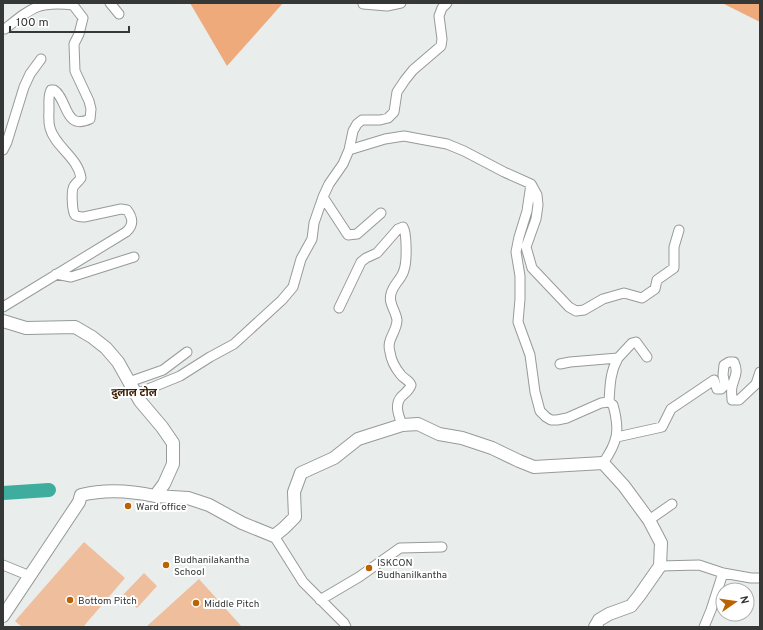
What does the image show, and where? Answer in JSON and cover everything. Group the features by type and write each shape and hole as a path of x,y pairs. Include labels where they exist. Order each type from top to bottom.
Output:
{"street":[{"path":"110,3 120,14"},
{"path":"363,4 387,6 401,3"},
{"path":"136,394 180,376 234,344 282,300 293,287 301,259 312,239 314,223 323,197 329,184 343,164 349,150 353,131 357,124 362,120 380,120 388,118 394,112 397,92 413,70 441,46 442,39 439,16 442,8 447,3"},
{"path":"3,307 126,232 131,228 133,222 131,215 127,210 121,209 84,217 79,217 76,215 73,211 72,192 73,186 80,178 80,174 73,160 55,138 50,128 48,119 49,93 51,90 58,92 69,116 75,121 84,122 90,119 90,101 75,71 74,44 79,34 83,18 72,4 40,5 25,13 5,29"},
{"path":"3,150 7,142 24,87 30,74 41,59"},
{"path":"349,150 385,139 404,136 447,144 531,184 537,195 538,206 536,219 526,247 532,268 569,308 576,311 584,310 603,299 624,293 642,298 655,289 657,280 674,268 674,247 679,230"},
{"path":"531,184 528,211 519,236 516,252 520,276 518,322 530,354 535,392 540,411 551,420 557,420 594,408 601,403 609,402"},
{"path":"323,197 348,235 357,234 381,213"},
{"path":"339,308 361,262 377,252 398,229 403,227 406,233 404,270 392,288 390,296 397,321 396,328 389,341 390,352 396,367 401,375 410,382 411,385 410,390 400,398 397,405 402,425"},
{"path":"56,274 71,277 134,257"},
{"path":"3,321 26,328 75,327 92,337 106,348 118,362 140,401 162,427 172,443 173,464 164,484 155,496"},
{"path":"609,402 612,368 618,358 632,343 636,342 647,357"},
{"path":"130,382 163,370 187,352"},
{"path":"560,364 618,358"},
{"path":"617,437 662,427 671,409 714,380 717,389 722,389 725,385 723,375 724,365 729,362 734,362 737,368 732,388 732,400 739,400 756,384 760,372"},
{"path":"274,536 295,517 294,492 301,473 334,458 358,440 402,425 418,424 439,434 462,438 492,448 534,467 603,463 611,453 617,437 616,416 613,405 609,402"},
{"path":"595,627 599,620 609,614 631,606 639,596 660,566 662,543 649,520 624,486 603,463"},
{"path":"3,616 79,502 81,495 116,491 136,492 155,496 188,498 209,505 242,523 274,536 303,582 344,623 346,627"},
{"path":"649,520 672,504"},
{"path":"320,600 360,577 400,548 442,547"},
{"path":"3,565 30,576"},
{"path":"660,566 699,565 723,573 751,578 760,578"},
{"path":"704,627 723,573"}],"shaded area":[{"path":"190,3 283,3 227,66"},
{"path":"722,3 760,3 760,22"},
{"name":"Bottom Pitch","path":"84,542 125,578 83,627 22,627 15,621"},
{"path":"144,573 157,586 137,608 123,595"},
{"name":"Middle Pitch","path":"199,579 242,627 146,627"}],"waterway":[{"path":"3,493 49,490"}],"place":[{"name":"Ward office","path":"128,506"},
{"name":"Budhanilakantha School","path":"166,565"},
{"name":"ISKCON Budhanilkantha","path":"369,568"},
{"name":"Bottom Pitch","path":"70,600"},
{"name":"Middle Pitch","path":"196,603"}],"district":[{"name":"दुलाल टोल","path":"134,392"}]}
